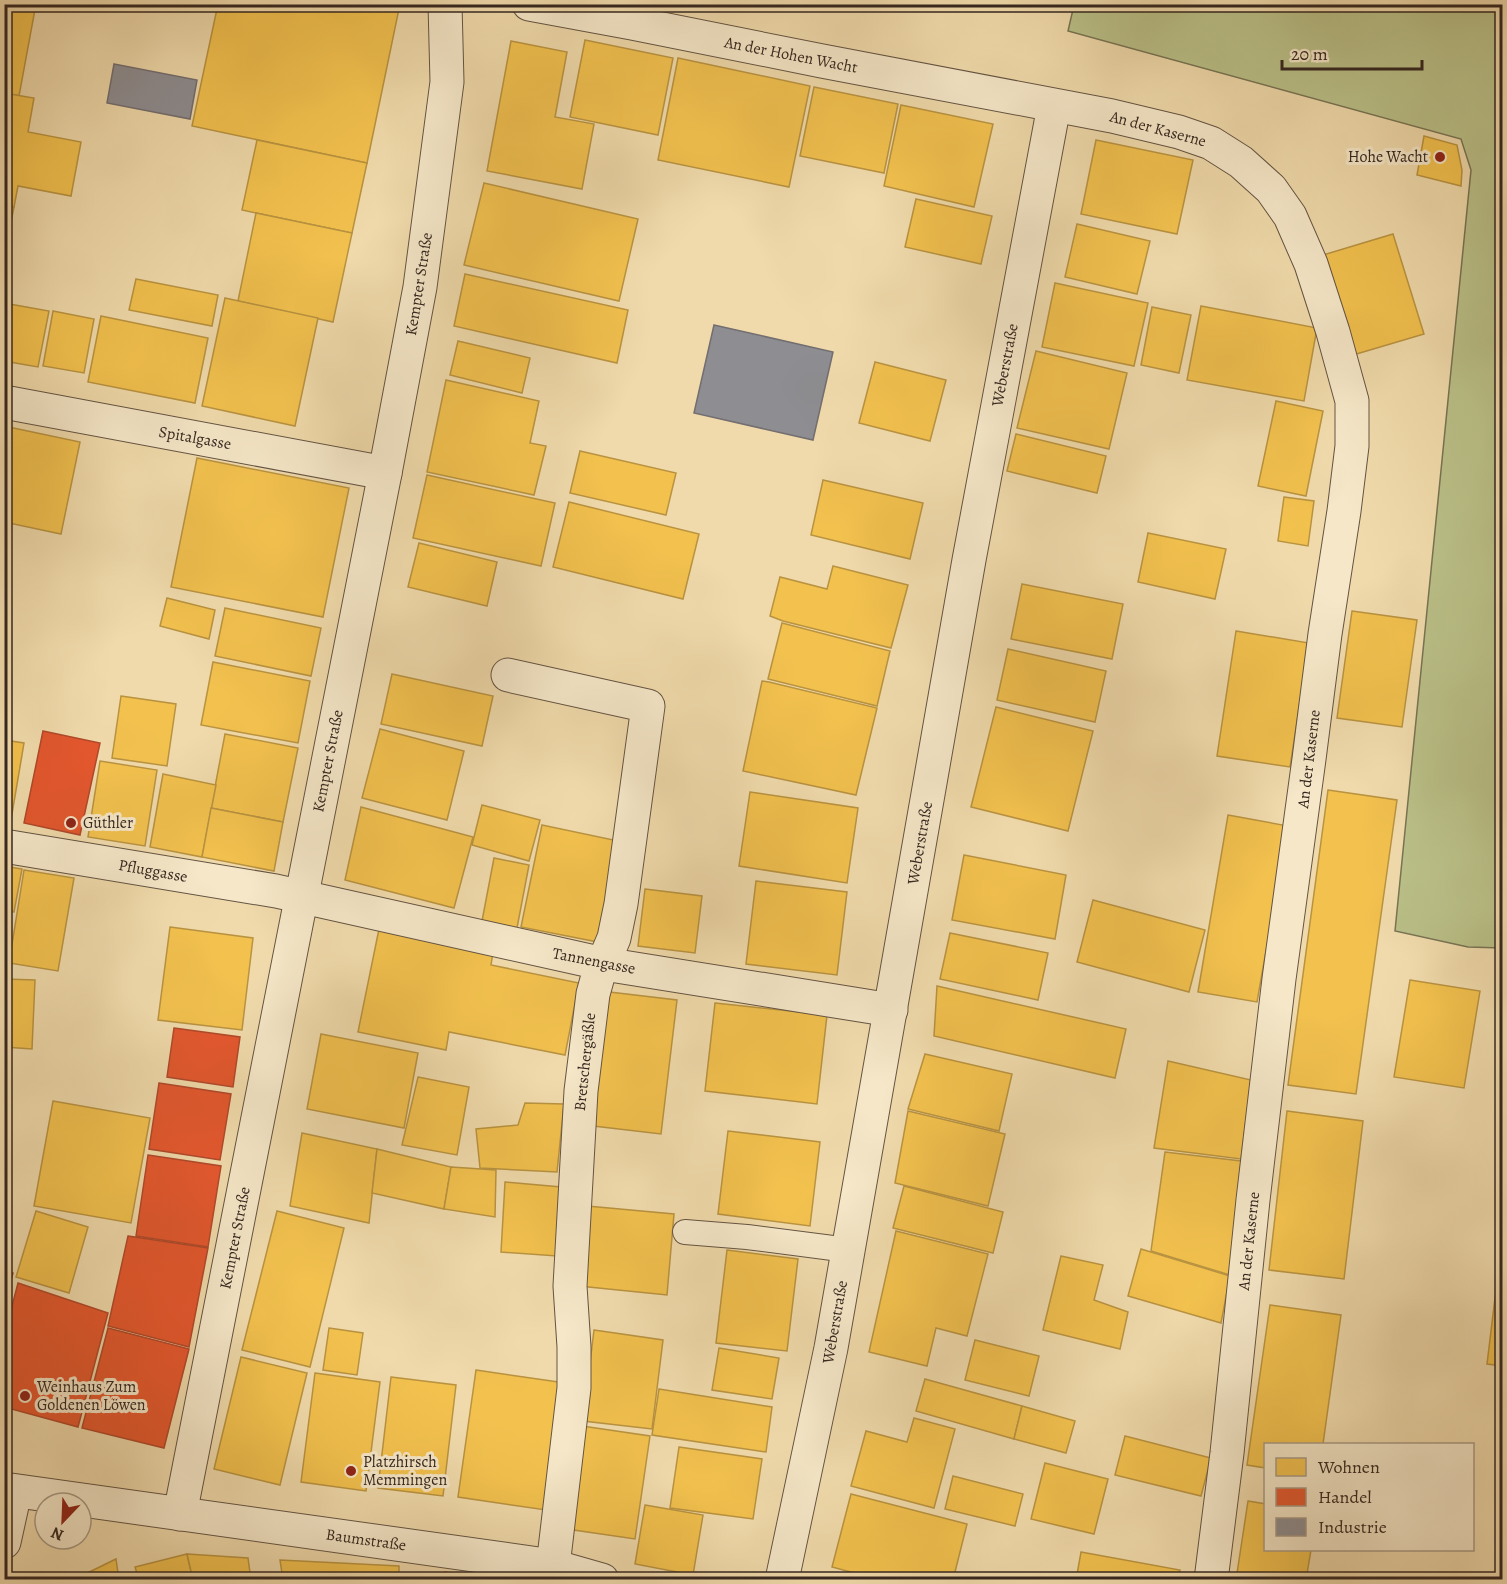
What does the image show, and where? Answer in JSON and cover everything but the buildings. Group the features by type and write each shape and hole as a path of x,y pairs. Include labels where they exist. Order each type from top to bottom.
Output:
{"street":[{"name":"Kempter Straße","path":"180,1514 420,286 447,82 445,4"},
{"name":"An der Hohen Wacht","path":"529,4 1054,106"},
{"name":"Weberstraße","path":"782,1580 831,1348 969,560 1054,106"},
{"name":"An der Kaserne","path":"1054,106 1112,116 1179,132 1212,143 1241,162 1270,189 1290,216 1311,264 1352,401 1352,446 1279,979 1211,1580"},
{"name":"Spitalgasse","path":"4,402 385,472"},
{"name":"Bretschergäßle","path":"508,675 648,706 621,904 614,938 592,994 581,1091 570,1286 574,1388 553,1566"},
{"name":"Pfluggasse","path":"4,846 301,897"},
{"name":"Tannengasse","path":"301,897 604,964 891,1010"},
{"name":"Baumstraße","path":"10,1490 553,1566 602,1580"},
{"path":"4,1542 10,1490"}],"lane":[{"path":"685,1232 747,1237 848,1250"}],"green space":[{"path":"1074,5 1502,5 1502,948 1468,947 1395,931 1471,170 1461,139 1068,31"}],"place":[{"name":"Hohe Wacht","path":"1440,157"},
{"name":"Güthler","path":"71,823"},
{"name":"Weinhaus Zum Goldenen Löwen","path":"25,1396"},
{"name":"Platzhirsch Memmingen","path":"351,1471"}]}
